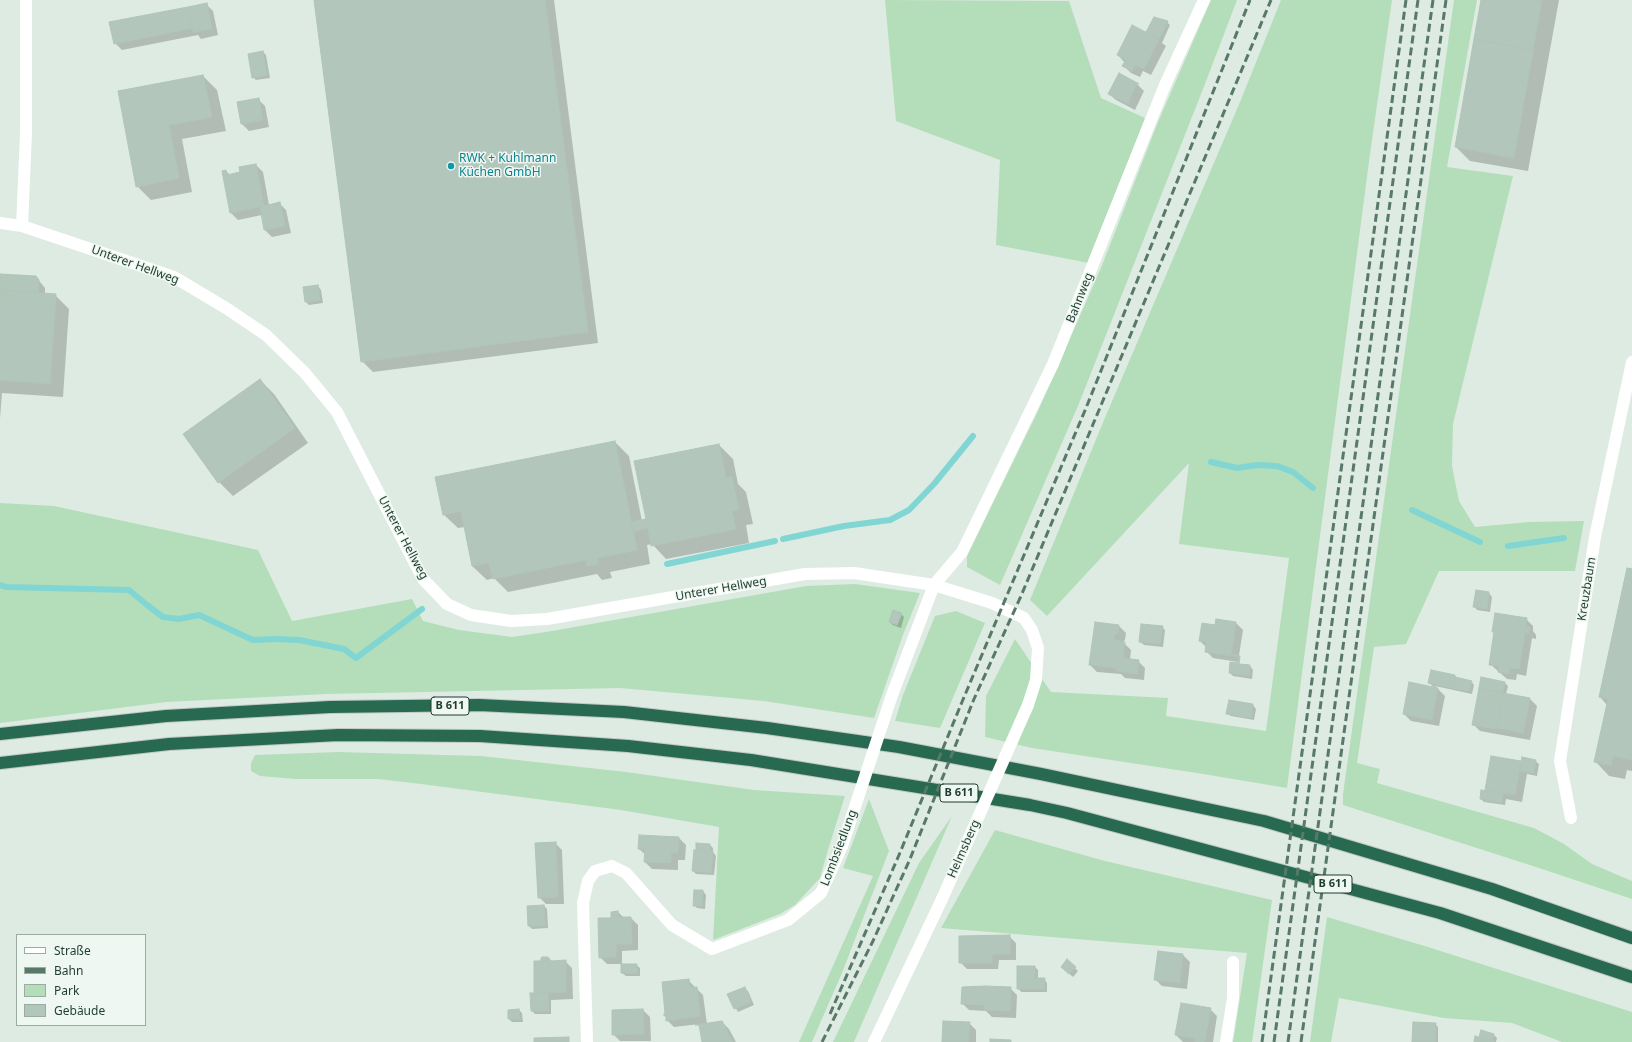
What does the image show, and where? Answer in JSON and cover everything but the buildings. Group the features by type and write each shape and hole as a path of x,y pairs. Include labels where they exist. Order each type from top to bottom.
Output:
{"highway":[{"name":"B 611","path":"0,734 166,716 330,707 479,705 624,712 767,728 899,747 1041,774 1264,820 1492,889 1632,938"},
{"name":"B 611","path":"0,763 169,744 338,735 480,736 628,746 752,760 1030,805 1067,813 1440,913 1632,977"}],"street":[{"path":"22,226 26,133 26,0"},
{"name":"Bahnweg","path":"934,585 962,552 1053,364 1165,85 1204,0"},
{"name":"Unterer Hellweg","path":"0,222 22,226 174,277 226,308 266,335 305,373 337,412 423,580 447,604 471,615 511,621 547,619 805,574 854,573 934,585 992,603"},
{"name":"Kreuzbaum","path":"1571,818 1560,761 1595,537 1632,362"},
{"name":"Lombsiedlung","path":"587,1042 583,903 588,882 595,871 612,866 626,873 672,925 712,949 788,920 821,894 842,846 892,695 934,585"},
{"name":"Helmsberg","path":"874,1042 942,899 1028,705 1036,680 1038,648 1032,630 1024,618 992,603"},
{"path":"1226,1042 1233,998 1232,962"}],"green space":[{"path":"885,0 1069,1 1101,98 1145,118 1089,263 996,245 1000,160 896,121"},
{"path":"1211,0 1237,0 1078,406 1000,585 967,567 967,556 1038,411 1101,268 1158,122"},
{"path":"1281,0 1392,0 1370,154 1287,788 1032,748 985,737 986,696 1015,639 1051,692 1168,698 1166,716 1266,731 1289,558 1179,544 1189,463 1047,616 1030,600 1104,420 1240,102"},
{"path":"1454,0 1477,0 1447,167 1513,176 1453,424 1452,466 1459,501 1475,527 1529,522 1584,521 1575,571 1439,571 1406,644 1374,647 1357,763 1380,769 1377,783 1534,828 1564,844 1592,864 1632,881 1632,899 1343,805 1343,794"},
{"path":"0,503 54,506 258,550 292,621 412,599 423,621 459,630 512,637 806,586 855,584 920,593 903,635 874,718 764,701 620,688 327,694 166,702 0,723"},
{"path":"956,611 985,623 940,728 895,721 903,695 935,616"},
{"path":"338,752 481,756 626,772 754,790 845,796 820,878 795,905 780,914 713,940 719,827 621,810 421,784 378,779 295,779 260,776 251,771 251,763 255,755"},
{"path":"869,799 889,851 842,973 812,1042 799,1042 873,876 843,868"},
{"path":"952,816 854,1042 833,1042 919,863"},
{"path":"995,830 1105,861 1272,900 1252,1042 1233,1042 1247,953 941,928"},
{"path":"1327,917 1428,947 1632,1012 1632,1042 1562,1042 1512,1023 1444,1018 1339,998 1331,1042 1310,1042"}],"waterway":[{"path":"783,539 844,526 890,520 909,510 934,484 973,436"},
{"path":"1211,462 1237,468 1257,465 1277,466 1293,472 1313,488"},
{"path":"1412,510 1480,542"},
{"path":"1508,546 1564,538"},
{"path":"667,564 775,541"},
{"path":"0,585 6,587 129,590 163,617 179,619 199,615 253,640 299,640 344,649 356,658 422,609"}],"railway":[{"path":"830,1014 899,855 1086,408 1250,0"},
{"path":"822,1042 873,941 910,859 974,699 1021,596 1271,0"},
{"path":"1262,1042 1406,0"},
{"path":"1274,1042 1418,0"},
{"path":"1288,1042 1433,0"},
{"path":"1301,1042 1446,0"}],"place":[{"name":"RWK + Kuhlmann Küchen GmbH","path":"451,166"}]}
